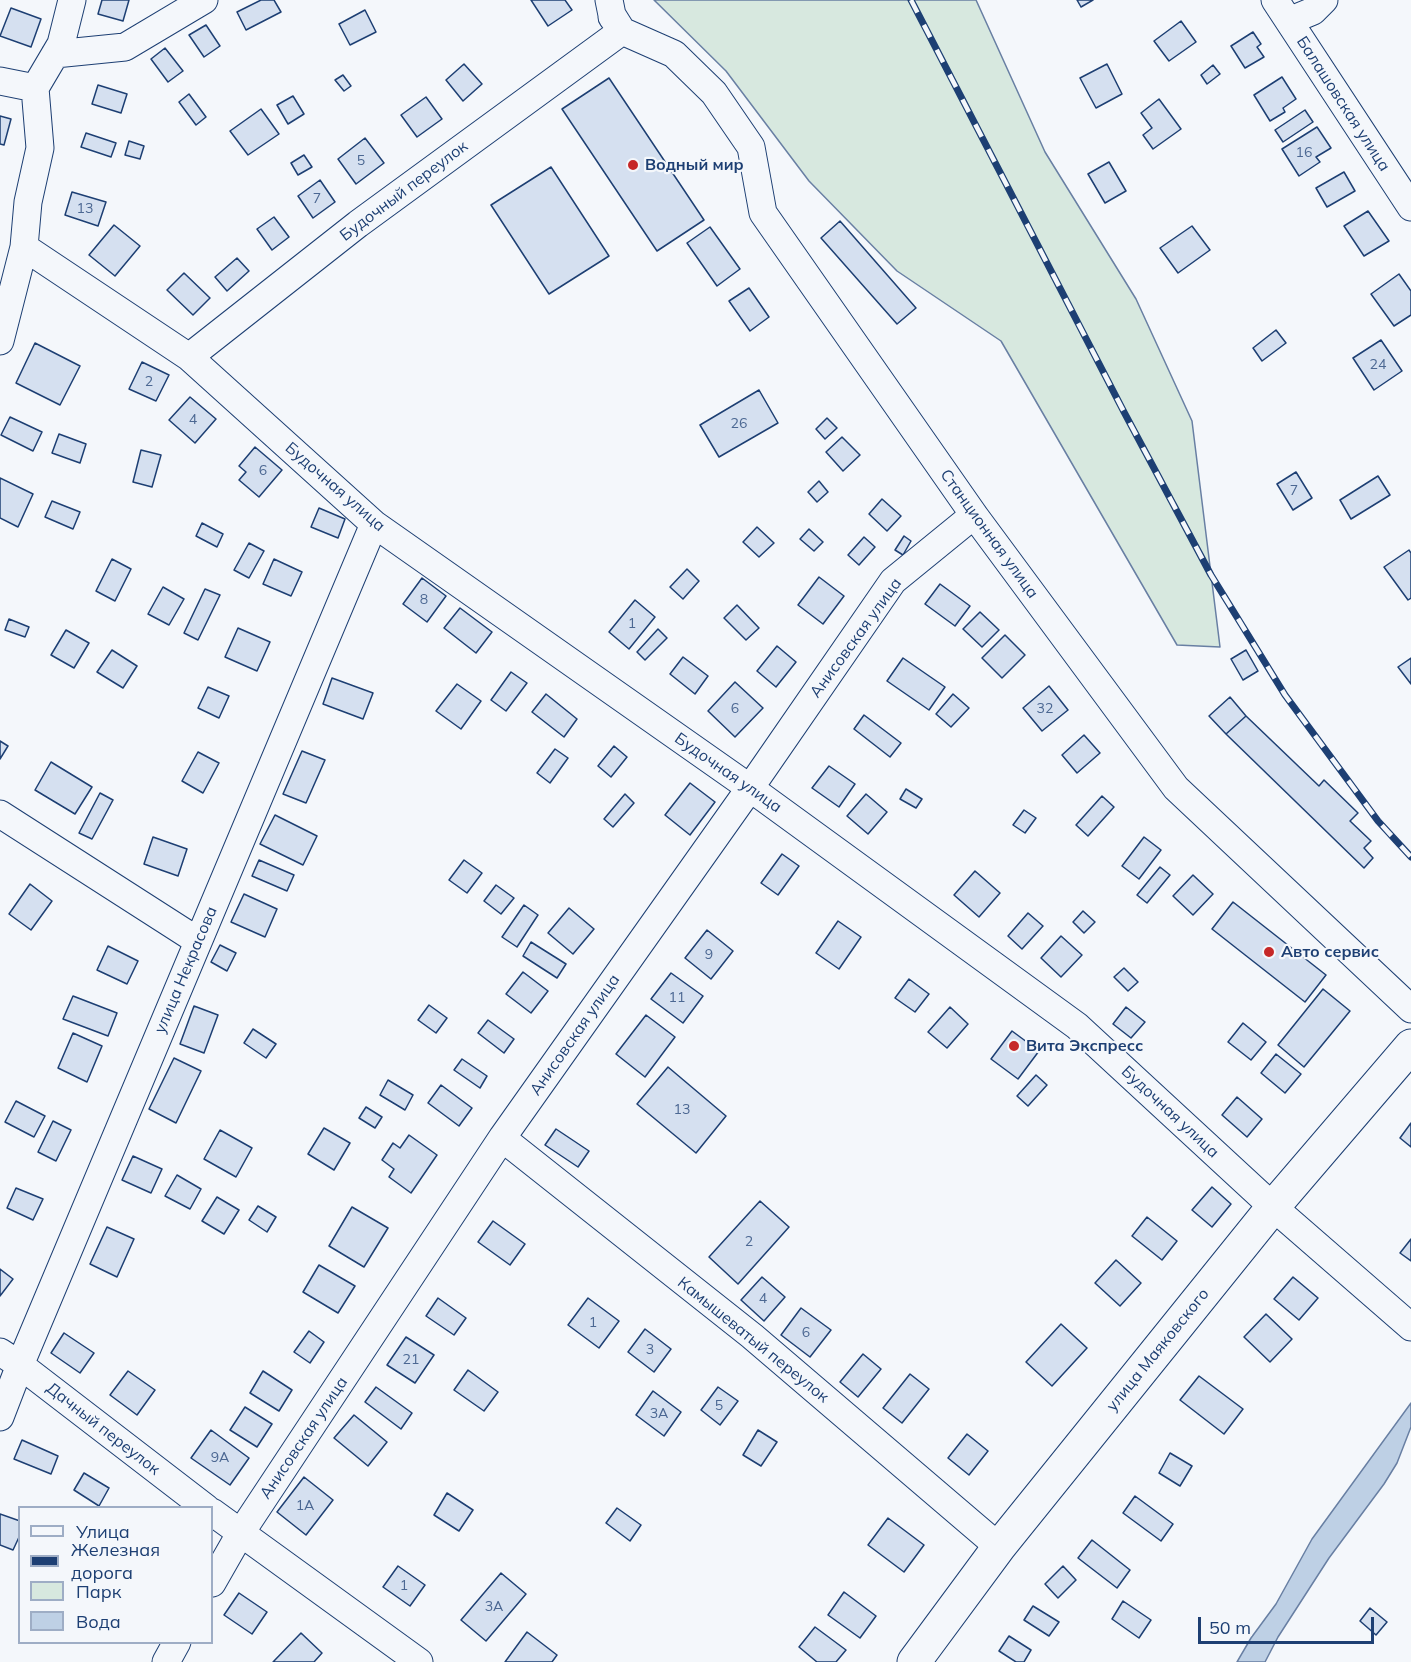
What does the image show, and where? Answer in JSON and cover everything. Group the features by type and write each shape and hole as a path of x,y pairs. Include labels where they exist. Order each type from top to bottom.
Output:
{"main road":[{"name":"улица Маяковского","path":"914,1662 999,1547 1273,1207 1411,1046"}],"street":[{"path":"0,341 24,247 28,202 40,148 34,88 61,44 72,0"},
{"path":"55,54 125,47 204,0"},
{"name":"Станционная улица","path":"599,0 622,31 674,54 714,93 751,147 763,213 974,515 1176,788 1411,1009"},
{"path":"609,0 612,15 622,31"},
{"path":"1282,10 1313,11 1324,0"},
{"name":"Балашовская улица","path":"1282,10 1411,207"},
{"name":"Будочный переулок","path":"189,357 358,224 622,31"},
{"path":"0,81 34,88"},
{"name":"Будочная улица","path":"24,247 189,357 374,524 750,788 1077,1026 1273,1207 1411,1327"},
{"name":"Анисовская улица","path":"213,1581 240,1534 502,1138 750,788 893,581 974,515"},
{"name":"улица Некрасова","path":"0,1416 10,1359 198,941 374,524"},
{"path":"0,814 198,941"},
{"name":"Камышеватый переулок","path":"502,1138 752,1336 999,1547"},
{"name":"Дачный переулок","path":"10,1359 203,1506"},
{"path":"213,1513 418,1662"},
{"path":"166,1662 176,1644"}],"green space":[{"path":"654,0 976,0 1045,152 1136,299 1192,421 1220,647 1177,645 1001,341 897,271 809,181 726,71"}],"water":[{"path":"1411,1403 1411,1427 1397,1463 1329,1558 1278,1637 1265,1662 1237,1662 1276,1604 1312,1539"}],"building":[{"path":"102,0 129,0 123,21 98,14"},
{"path":"261,0 274,0 281,12 246,30 237,12"},
{"path":"531,0 565,0 572,10 548,26"},
{"path":"1077,0 1093,0 1081,7"},
{"path":"11,8 41,19 31,47 0,36"},
{"path":"365,10 376,32 350,45 339,24"},
{"path":"1181,21 1196,42 1169,61 1154,41"},
{"path":"206,25 220,46 204,57 189,35"},
{"path":"1253,32 1261,44 1257,47 1264,57 1245,68 1231,46"},
{"path":"165,48 183,71 168,82 151,59"},
{"path":"464,64 482,84 463,101 446,80"},
{"path":"1107,64 1122,94 1096,108 1080,78"},
{"path":"1213,65 1220,74 1207,84 1201,75"},
{"path":"343,75 351,86 344,91 335,80"},
{"path":"1282,77 1296,99 1283,108 1285,112 1270,121 1254,95"},
{"name":"Водный мир","path":"609,78 704,220 657,251 562,109"},
{"path":"98,85 127,94 121,113 92,104"},
{"path":"189,94 206,117 196,125 179,102"},
{"path":"293,96 304,114 288,124 277,105"},
{"path":"426,97 442,119 417,137 401,115"},
{"path":"1159,99 1181,129 1153,149 1143,135 1152,128 1141,113"},
{"path":"261,109 279,134 248,155 230,131"},
{"path":"1305,110 1313,122 1283,142 1275,130"},
{"path":"0,116 11,119 4,145 0,144"},
{"path":"1317,127 1331,148 1316,157 1320,162 1299,176 1282,149"},
{"path":"86,133 116,143 111,157 81,147"},
{"path":"365,138 384,163 356,184 338,159"},
{"path":"129,141 144,146 140,159 125,155"},
{"path":"304,155 312,167 298,175 291,163"},
{"path":"1109,162 1126,191 1105,203 1088,174"},
{"path":"551,167 609,256 549,294 491,205"},
{"path":"1344,172 1355,191 1327,207 1316,188"},
{"path":"320,180 335,202 313,218 298,196"},
{"path":"72,192 106,202 98,226 65,215"},
{"path":"1368,211 1389,241 1364,256 1344,226"},
{"path":"274,217 289,237 272,250 257,229"},
{"path":"840,221 916,308 897,324 821,238"},
{"path":"114,225 140,246 115,276 89,255"},
{"path":"1192,226 1210,250 1178,273 1160,248"},
{"path":"710,227 740,269 717,286 687,243"},
{"path":"237,258 249,271 227,291 215,277"},
{"path":"184,273 210,298 193,315 167,290"},
{"path":"1399,274 1411,291 1411,315 1394,326 1371,294"},
{"path":"749,288 769,317 750,331 729,301"},
{"path":"1276,330 1286,343 1262,361 1253,348"},
{"path":"1381,340 1402,371 1374,390 1353,358"},
{"path":"35,343 80,366 60,405 16,383"},
{"path":"142,362 169,375 156,401 129,389"},
{"path":"759,390 778,423 719,457 700,425"},
{"path":"190,397 216,419 195,443 169,420"},
{"path":"10,417 42,432 33,451 1,435"},
{"path":"827,418 837,428 825,439 816,429"},
{"path":"59,434 86,444 80,463 52,453"},
{"path":"842,437 860,455 843,471 826,452"},
{"path":"255,447 282,470 259,497 239,480 246,472 239,466"},
{"path":"141,450 161,455 152,487 133,482"},
{"path":"1296,472 1312,498 1293,510 1277,484"},
{"path":"1378,476 1390,495 1351,519 1340,500"},
{"path":"0,478 33,494 18,527 0,518"},
{"path":"819,481 828,492 817,502 808,492"},
{"path":"882,499 901,516 887,531 869,514"},
{"path":"52,501 80,512 73,529 45,517"},
{"path":"319,508 345,519 338,538 311,527"},
{"path":"202,523 223,534 217,547 196,536"},
{"path":"757,527 774,543 759,557 743,542"},
{"path":"809,529 823,542 814,551 800,539"},
{"path":"904,536 911,541 903,555 895,550"},
{"path":"864,537 875,547 859,565 848,555"},
{"path":"249,543 264,551 249,578 234,570"},
{"path":"1409,550 1411,553 1411,598 1408,600 1384,567"},
{"path":"112,559 131,569 115,601 96,591"},
{"path":"274,559 302,572 291,596 263,584"},
{"path":"687,569 699,581 683,599 670,587"},
{"path":"819,577 844,596 823,624 798,605"},
{"path":"422,578 446,596 427,622 403,604"},
{"path":"940,584 970,606 955,626 925,604"},
{"path":"163,587 184,599 169,625 148,614"},
{"path":"205,589 220,595 198,640 184,633"},
{"path":"635,600 655,617 629,649 609,632"},
{"path":"737,605 759,628 746,640 724,618"},
{"path":"460,608 492,632 476,653 444,628"},
{"path":"980,612 999,630 982,647 963,629"},
{"path":"9,619 29,627 25,637 5,630"},
{"path":"238,628 270,642 257,671 225,657"},
{"path":"658,629 667,638 645,660 637,652"},
{"path":"66,630 89,643 74,668 51,655"},
{"path":"1005,635 1025,655 1002,678 982,658"},
{"path":"777,646 796,662 776,687 757,671"},
{"path":"112,650 137,666 123,688 97,672"},
{"path":"1246,650 1258,671 1243,680 1231,659"},
{"path":"683,657 708,676 695,694 670,674"},
{"path":"903,658 945,687 929,710 887,681"},
{"path":"1411,658 1411,684 1398,667"},
{"path":"511,672 527,683 506,711 491,700"},
{"path":"332,678 373,693 363,719 323,704"},
{"path":"735,682 763,708 735,737 708,711"},
{"path":"457,684 481,701 461,729 436,711"},
{"path":"1049,686 1068,710 1042,731 1023,708"},
{"path":"208,687 229,696 219,718 198,708"},
{"path":"546,694 577,719 564,737 532,712"},
{"path":"953,694 969,708 951,727 936,714"},
{"path":"1230,697 1246,716 1226,734 1209,716"},
{"path":"864,715 901,743 890,757 854,729"},
{"path":"1246,716 1319,786 1324,780 1358,813 1350,821 1371,841 1364,848 1373,858 1364,868 1226,734"},
{"path":"1084,735 1100,753 1077,773 1062,755"},
{"path":"0,741 8,746 0,759"},
{"path":"614,746 627,757 611,777 598,766"},
{"path":"555,749 568,758 550,783 537,773"},
{"path":"302,751 325,760 306,803 283,794"},
{"path":"198,752 219,763 203,793 182,781"},
{"path":"51,762 92,787 75,814 35,790"},
{"path":"829,766 855,784 839,807 812,788"},
{"path":"690,783 715,802 690,835 665,815"},
{"path":"906,789 922,799 916,808 900,799"},
{"path":"100,793 113,800 92,839 79,833"},
{"path":"625,794 634,803 613,827 604,819"},
{"path":"866,794 887,812 868,834 847,816"},
{"path":"1102,796 1114,807 1088,836 1076,825"},
{"path":"1024,810 1036,818 1025,833 1013,825"},
{"path":"275,815 317,836 303,865 260,844"},
{"path":"153,837 187,849 178,876 144,864"},
{"path":"1144,837 1161,850 1139,879 1122,866"},
{"path":"782,854 799,866 778,895 761,883"},
{"path":"259,860 294,875 287,891 252,876"},
{"path":"464,860 482,873 467,893 449,880"},
{"path":"1160,867 1170,875 1147,903 1137,895"},
{"path":"975,871 1000,893 979,917 954,895"},
{"path":"1193,875 1213,894 1193,915 1173,896"},
{"path":"30,884 52,901 31,930 9,914"},
{"path":"496,885 514,898 501,914 484,901"},
{"path":"244,894 277,909 265,937 231,922"},
{"name":"Авто сервис","path":"1233,902 1326,975 1305,1002 1212,929"},
{"path":"524,905 538,915 517,947 502,937"},
{"path":"569,908 594,929 573,954 548,933"},
{"path":"1083,911 1095,922 1084,933 1073,922"},
{"path":"1028,913 1043,926 1022,949 1008,936"},
{"path":"838,921 861,937 839,969 816,953"},
{"path":"707,930 733,951 711,979 685,958"},
{"path":"1061,936 1082,955 1061,977 1041,958"},
{"path":"531,942 566,964 557,978 523,956"},
{"path":"220,945 236,953 227,971 211,962"},
{"path":"108,946 138,961 127,984 97,970"},
{"path":"1124,968 1138,982 1128,991 1114,977"},
{"path":"523,972 548,991 531,1013 506,994"},
{"path":"671,973 703,996 683,1023 651,999"},
{"path":"909,979 929,994 915,1012 895,998"},
{"path":"1323,989 1350,1011 1304,1067 1278,1045"},
{"path":"73,996 117,1013 108,1036 63,1019"},
{"path":"429,1005 447,1018 436,1033 418,1020"},
{"path":"194,1006 218,1015 204,1053 180,1044"},
{"path":"950,1007 968,1024 947,1048 928,1032"},
{"path":"1126,1007 1145,1022 1131,1038 1113,1024"},
{"path":"646,1015 675,1037 645,1077 616,1054"},
{"path":"488,1020 514,1039 504,1053 478,1033"},
{"path":"1243,1023 1266,1042 1251,1060 1228,1042"},
{"path":"253,1029 276,1044 266,1058 244,1043"},
{"path":"1012,1031 1039,1051 1018,1079 991,1059"},
{"path":"73,1033 102,1046 87,1082 58,1068"},
{"path":"1276,1054 1301,1074 1285,1093 1261,1073"},
{"path":"174,1058 201,1071 176,1123 149,1109"},
{"path":"462,1059 487,1076 480,1088 454,1070"},
{"path":"668,1067 726,1116 696,1153 637,1104"},
{"path":"1036,1075 1047,1085 1028,1106 1017,1096"},
{"path":"388,1080 413,1095 405,1110 380,1095"},
{"path":"441,1085 472,1108 459,1126 428,1103"},
{"path":"1237,1097 1262,1119 1247,1137 1222,1115"},
{"path":"16,1101 45,1116 34,1137 5,1122"},
{"path":"366,1107 382,1117 375,1128 359,1118"},
{"path":"53,1121 71,1130 56,1161 38,1152"},
{"path":"1411,1123 1411,1147 1400,1138"},
{"path":"324,1128 350,1143 334,1170 308,1154"},
{"path":"556,1129 589,1151 578,1167 545,1145"},
{"path":"220,1130 252,1148 236,1177 204,1159"},
{"path":"409,1135 437,1155 411,1193 389,1177 394,1169 382,1160 393,1143 400,1148"},
{"path":"133,1156 162,1169 151,1193 122,1180"},
{"path":"177,1175 201,1189 190,1209 165,1196"},
{"path":"1212,1187 1231,1204 1212,1227 1192,1210"},
{"path":"16,1188 43,1199 33,1220 7,1208"},
{"path":"217,1197 239,1210 224,1234 202,1221"},
{"path":"760,1201 789,1227 738,1284 709,1257"},
{"path":"258,1206 276,1217 267,1232 249,1220"},
{"path":"352,1207 388,1228 364,1267 329,1246"},
{"path":"1147,1217 1177,1241 1162,1260 1132,1236"},
{"path":"493,1221 525,1244 510,1265 478,1242"},
{"path":"107,1227 134,1239 117,1277 90,1264"},
{"path":"1411,1239 1411,1261 1400,1253"},
{"path":"1116,1260 1141,1283 1120,1306 1095,1283"},
{"path":"319,1265 355,1286 338,1313 303,1292"},
{"path":"0,1269 13,1279 0,1296"},
{"path":"762,1277 785,1297 764,1321 741,1300"},
{"path":"1293,1277 1318,1298 1299,1320 1274,1299"},
{"path":"438,1298 466,1318 454,1335 426,1316"},
{"path":"588,1298 619,1321 599,1348 568,1325"},
{"path":"801,1308 831,1330 810,1357 781,1335"},
{"path":"1266,1314 1292,1339 1270,1362 1244,1337"},
{"path":"1061,1324 1087,1348 1052,1386 1026,1362"},
{"path":"645,1329 671,1349 654,1372 628,1352"},
{"path":"309,1331 324,1342 310,1363 294,1352"},
{"path":"64,1333 94,1353 80,1373 51,1353"},
{"path":"406,1337 434,1355 415,1383 387,1365"},
{"path":"863,1354 881,1369 858,1397 840,1382"},
{"path":"468,1370 498,1392 484,1411 454,1390"},
{"path":"128,1371 155,1390 137,1415 110,1395"},
{"path":"263,1371 292,1390 279,1411 250,1393"},
{"path":"910,1374 929,1389 902,1423 883,1408"},
{"path":"1199,1376 1243,1409 1224,1434 1180,1400"},
{"path":"376,1387 412,1413 401,1429 365,1402"},
{"path":"718,1387 738,1401 720,1425 701,1410"},
{"path":"653,1391 681,1412 664,1436 636,1415"},
{"path":"245,1407 272,1424 257,1447 230,1430"},
{"path":"354,1415 387,1442 368,1466 334,1438"},
{"path":"211,1430 249,1458 230,1485 191,1458"},
{"path":"758,1430 777,1442 761,1466 743,1455"},
{"path":"967,1434 988,1451 969,1475 948,1458"},
{"path":"22,1440 58,1456 51,1474 14,1459"},
{"path":"1170,1453 1192,1466 1180,1486 1159,1473"},
{"path":"84,1473 109,1488 99,1506 74,1490"},
{"path":"304,1477 333,1500 306,1535 277,1512"},
{"path":"447,1493 473,1510 459,1531 434,1515"},
{"path":"1135,1496 1173,1524 1161,1541 1123,1513"},
{"path":"617,1508 641,1525 630,1541 606,1523"},
{"path":"0,1514 18,1520 18,1539 13,1550 0,1545"},
{"path":"888,1518 924,1545 904,1572 868,1545"},
{"path":"1092,1540 1130,1570 1117,1588 1078,1558"},
{"path":"398,1566 425,1585 410,1606 383,1587"},
{"path":"1063,1566 1076,1580 1058,1598 1045,1584"},
{"path":"501,1573 526,1594 486,1641 461,1620"},
{"path":"844,1592 876,1616 860,1638 828,1615"},
{"path":"239,1593 267,1612 252,1634 224,1615"},
{"path":"1123,1601 1151,1620 1139,1638 1112,1619"},
{"path":"1033,1606 1059,1622 1049,1636 1024,1620"},
{"path":"1370,1608 1387,1622 1376,1635 1360,1621"},
{"path":"815,1627 846,1650 836,1662 817,1662 799,1647"},
{"path":"527,1632 557,1655 552,1662 505,1662"},
{"path":"301,1633 322,1653 314,1662 273,1662"},
{"path":"1009,1636 1031,1650 1024,1662 1016,1662 999,1651"}],"railway":[{"path":"911,0 1211,575 1285,695 1378,821 1411,857"}],"place":[{"name":"Водный мир","path":"633,165"},
{"name":"Авто сервис","path":"1269,952"},
{"name":"Вита Экспресс","path":"1014,1046"}]}
